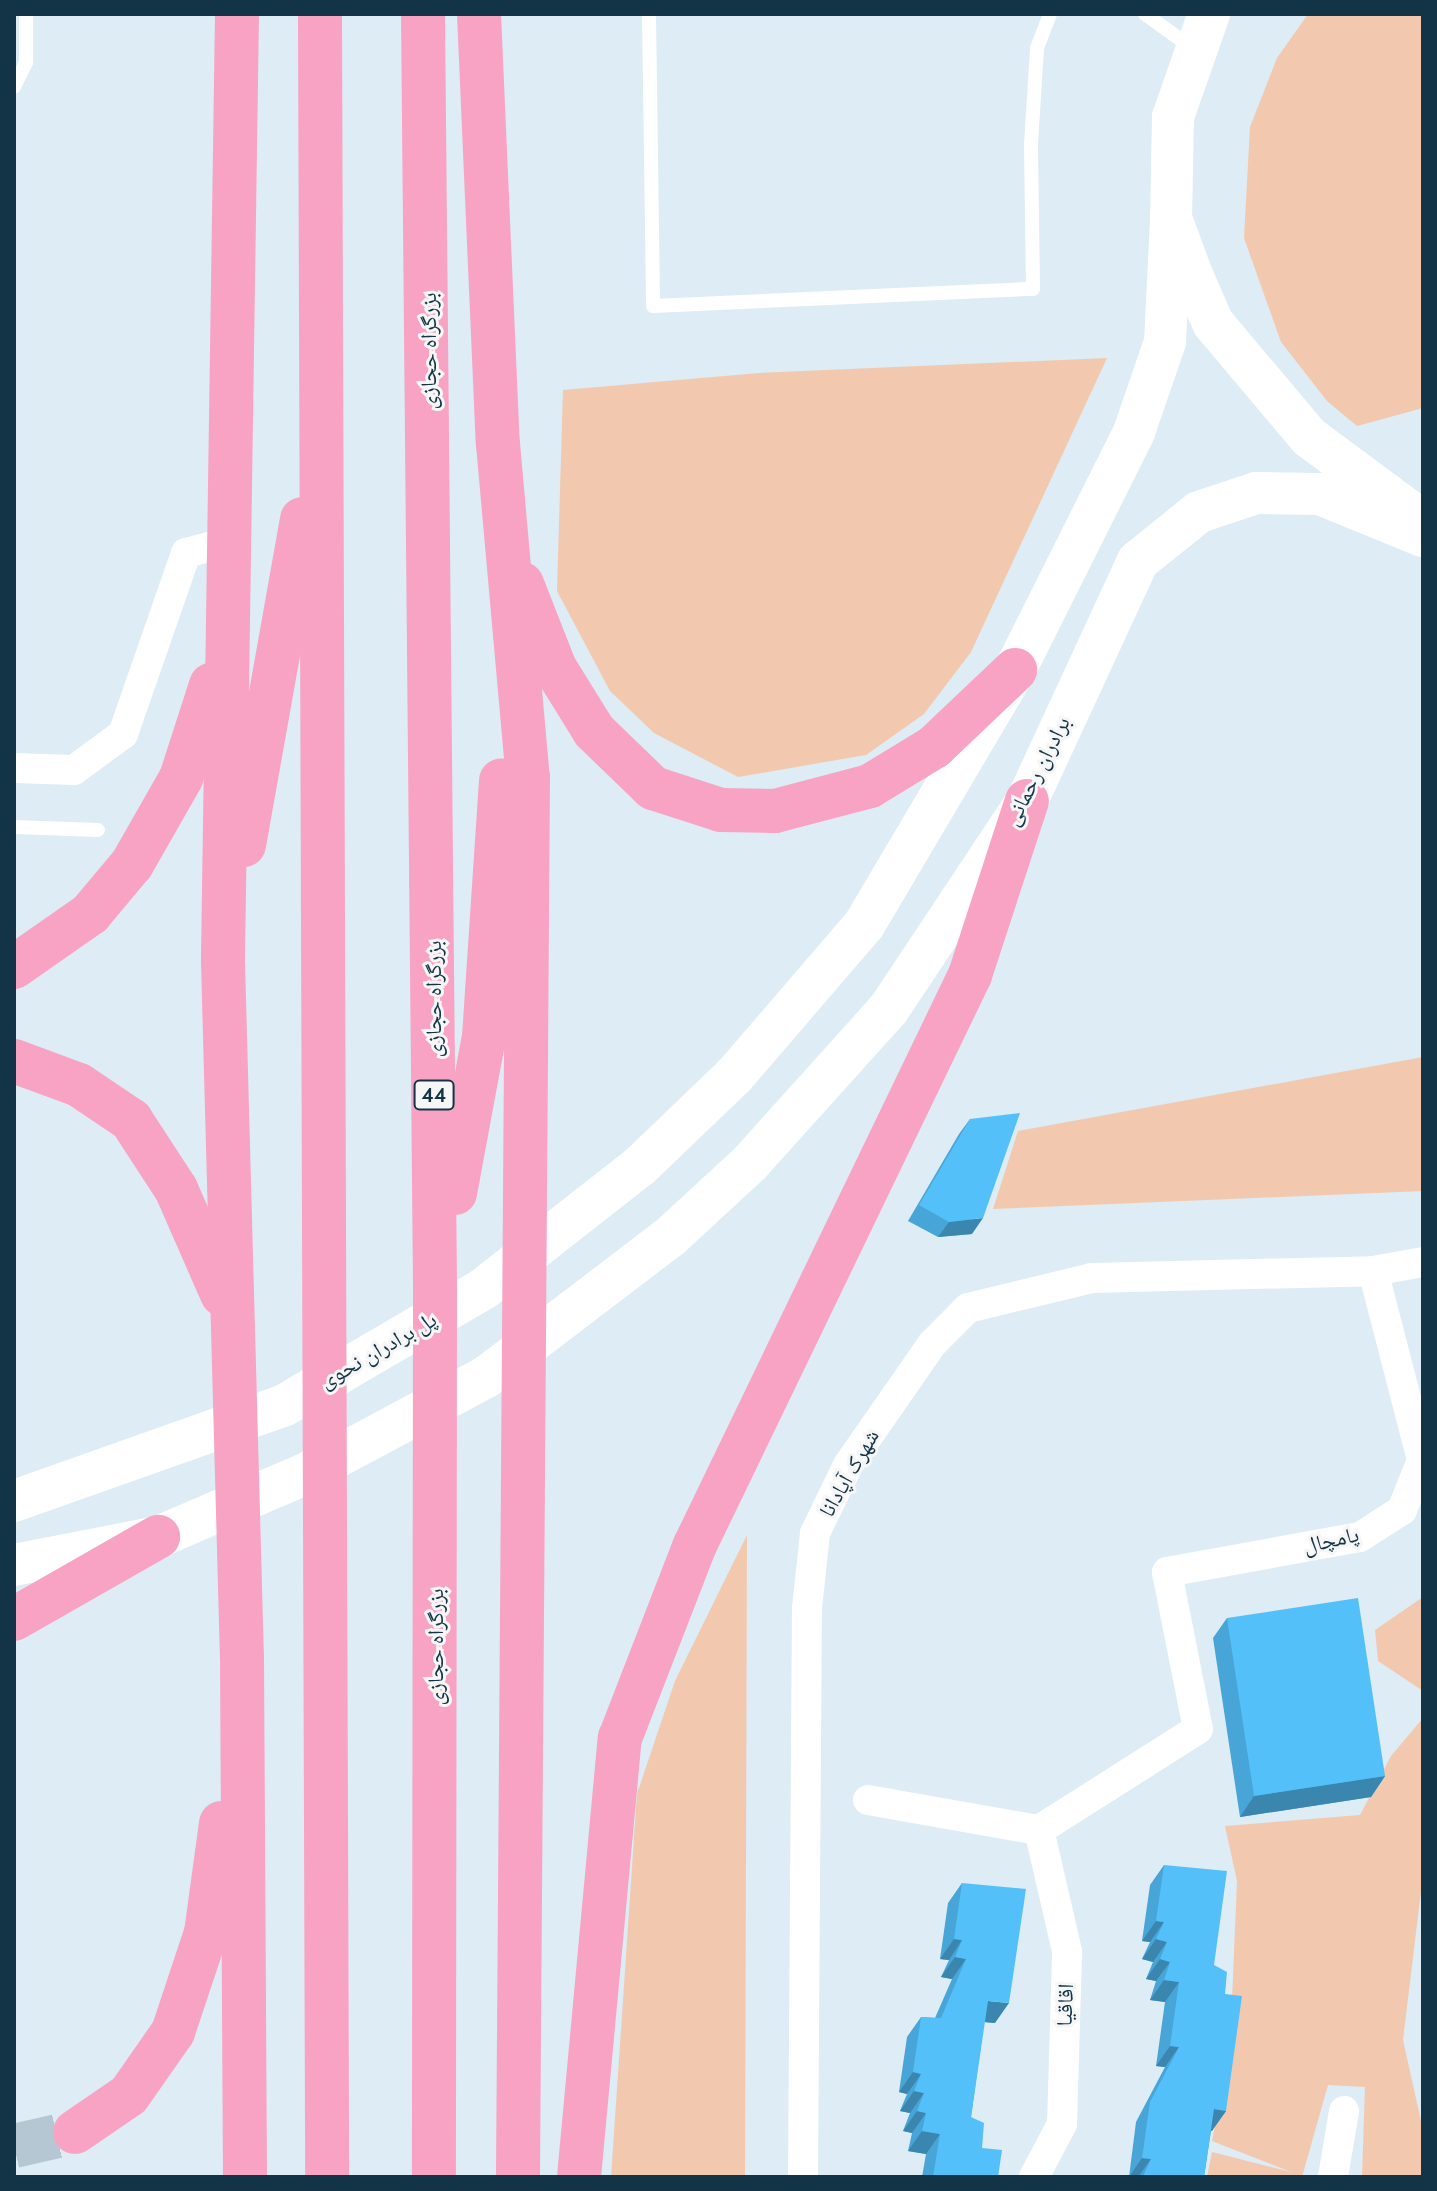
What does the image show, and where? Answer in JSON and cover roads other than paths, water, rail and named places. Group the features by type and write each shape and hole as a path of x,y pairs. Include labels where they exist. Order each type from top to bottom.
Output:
{"highway":[{"path":"237,14 231,541 224,644 223,962 242,1658 245,2177"},
{"path":"320,14 324,395 327,2177"},
{"name":"بزرگراه حجازی","path":"423,14 435,1298 434,2177"},
{"path":"480,21 498,444 511,631 528,777 518,2177"},
{"path":"223,962 324,395"},
{"path":"498,444 524,594 555,668 594,731 653,788 721,810 828,801 870,786 934,747 1015,670"},
{"path":"435,1298 484,1037 511,631"},
{"path":"14,967 90,914 132,864 181,778 224,644"},
{"path":"579,2177 620,1738 695,1545 970,975 1027,801"},
{"path":"14,1061 79,1085 131,1120 176,1189 231,1315"},
{"path":"14,1619 158,1537"},
{"path":"75,2132 129,2095 173,2032 206,1933 242,1658"}],"main road":[{"path":"1015,670 1134,432 1165,342 1173,117 1200,31"},
{"path":"1171,218 1213,323 1238,355 1309,437 1423,522"},
{"name":"برادران رحمانی","path":"158,1537 305,1474 486,1377 671,1236 750,1163 888,1010 1027,801 1138,561 1199,512 1256,493 1320,494 1423,536"},
{"name":"پل برادران نحوی","path":"14,1501 85,1479 283,1406 483,1289 640,1166 734,1076 864,925 1015,670"},
{"path":"14,1565 158,1537"}],"street":[{"path":"14,768 74,770 123,734 186,553 231,541"},
{"name":"شهرک آپادانا","path":"803,2177 807,1608 815,1533 848,1465 932,1344 968,1308 1092,1278 1373,1271 1423,1262"},
{"name":"پامچال","path":"1039,1830 1198,1729 1167,1572 1360,1537 1402,1510 1422,1460 1373,1271"},
{"path":"868,1800 1039,1830"},
{"name":"اقاقیا","path":"1034,2177 1062,2124 1067,1951 1039,1830"},
{"path":"1333,2177 1344,2111"}],"lane":[{"path":"14,87 26,62 26,14"},
{"path":"649,14 653,306 1033,289 1031,144 1037,48 1050,14"},
{"path":"1145,14 1200,31"},
{"path":"14,827 98,830"}],"tunnel":[{"path":"14,2146 75,2132"}]}
